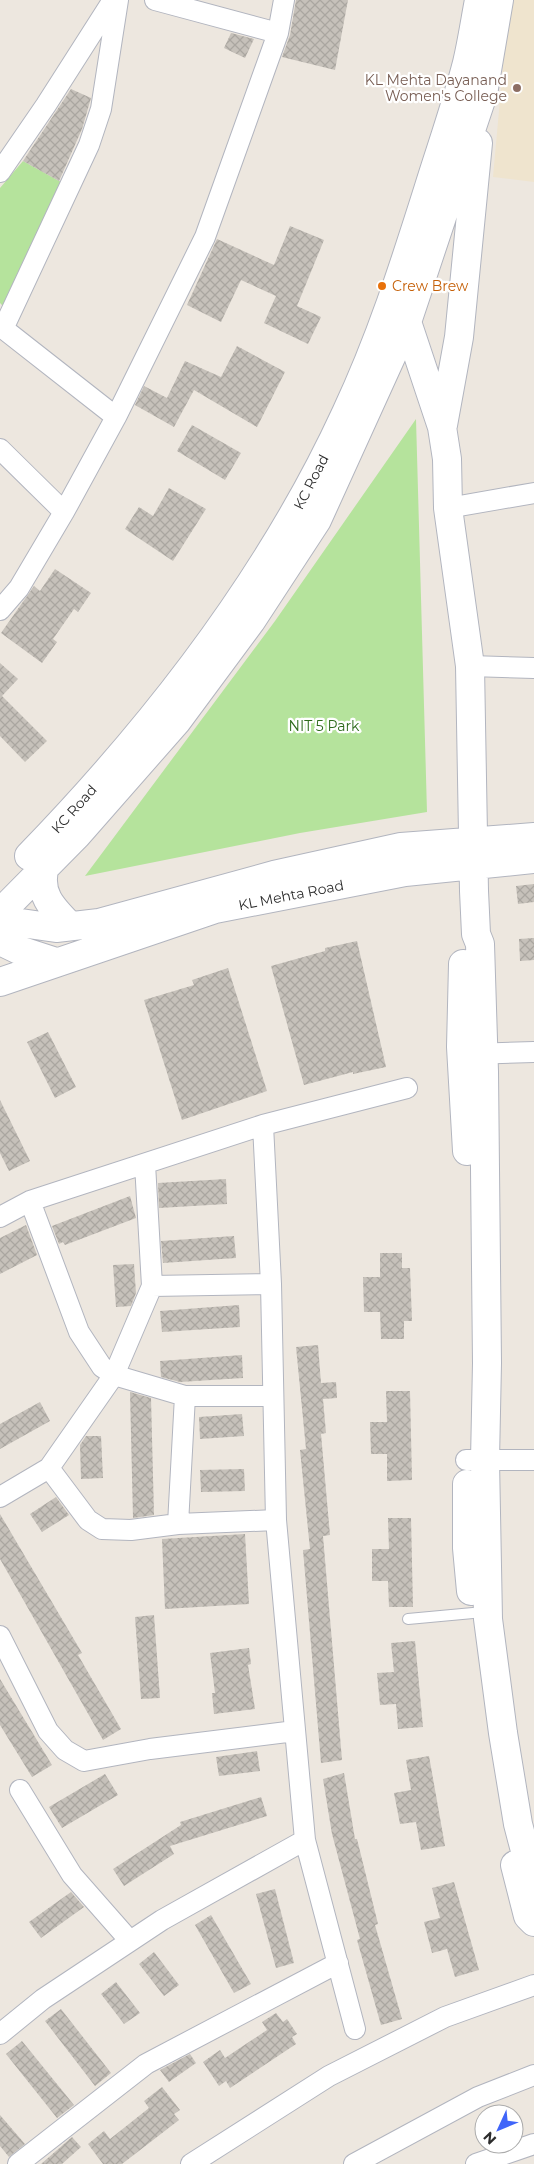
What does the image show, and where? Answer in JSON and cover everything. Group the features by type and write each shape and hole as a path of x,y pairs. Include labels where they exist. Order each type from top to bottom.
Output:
{"street":[{"path":"0,172 46,105 113,0"},
{"path":"116,417 2,328 89,145 100,109 118,0"},
{"path":"155,0 278,33"},
{"path":"3,600 19,588 64,512 116,417 205,237 278,33 284,0"},
{"name":"KC Road","path":"0,886 83,801 234,611 290,520 400,311 467,63 479,0"},
{"path":"442,427 459,337 483,94 498,0"},
{"path":"0,913 76,836 176,721 251,621 317,520 483,94"},
{"path":"400,311 442,427 447,459 448,508 470,666 476,934 464,942 472,1054 468,1160 469,1299 476,1460 488,1619 503,1732 522,1836 534,1884"},
{"path":"0,449 64,512"},
{"path":"448,508 534,493"},
{"path":"470,666 534,668"},
{"name":"KL Mehta Road","path":"0,982 215,910 405,872 534,837"},
{"name":"KL Mehta Road","path":"0,917 7,921 56,928 99,923 274,875 400,847 534,859"},
{"path":"45,866 42,877 44,896 54,910 70,926"},
{"path":"0,941 19,950 56,962"},
{"path":"472,1054 534,1052"},
{"path":"0,1217 30,1201 263,1126 407,1088"},
{"path":"263,1126 271,1284 276,1520 305,1840 355,2029"},
{"path":"0,1497 50,1468 114,1375 152,1286 145,1164"},
{"path":"30,1201 79,1332 102,1367 114,1375 185,1396 273,1396"},
{"path":"152,1286 271,1284"},
{"path":"178,1524 185,1396"},
{"path":"476,1460 534,1460"},
{"path":"476,1460 467,1548 483,1708 494,1780 522,1836 528,1916 534,1922"},
{"path":"50,1468 88,1520 102,1529 131,1530 178,1524 276,1520"},
{"path":"0,1636 48,1731 65,1750 84,1761 150,1749 295,1731"},
{"path":"20,1790 72,1876 130,1941"},
{"path":"0,2034 43,1999 162,1920 305,1840"},
{"path":"18,2164 146,2064 338,1963"},
{"path":"191,2164 329,2076 445,2017 534,1985"},
{"path":"354,2164 478,2097 534,2075"},
{"path":"476,2164 534,2144"}],"lane":[{"path":"408,1620 473,1613"}],"shaded area":[{"name":"KL Mehta Dayanand Women's College","path":"509,0 534,0 534,182 493,177"}],"green space":[{"path":"23,161 61,182 3,306 0,303 0,188"},
{"name":"NIT 5 Park","path":"416,419 427,812 300,833 85,876 275,621"}],"building":[{"path":"296,0 348,0 335,70 282,57 290,35"},
{"path":"231,33 254,39 245,58 224,48"},
{"path":"71,89 91,98 82,129 59,181 23,161"},
{"path":"290,226 324,240 297,306 321,317 308,344 264,323 276,296 241,280 221,322 187,305 217,239 274,265"},
{"path":"237,346 285,372 257,427 194,390 174,427 135,405 144,386 167,398 185,361 221,377"},
{"path":"192,425 241,453 225,480 177,451"},
{"path":"169,488 206,509 173,561 125,529 139,507 153,516"},
{"path":"55,569 91,593 78,612 74,609 53,639 57,642 42,663 1,633 34,586 40,591"},
{"path":"0,663 18,679 2,696 47,741 25,762 0,736"},
{"path":"534,884 534,902 518,904 516,886"},
{"path":"534,938 534,960 520,961 519,939"},
{"path":"357,941 386,1067 353,1074 353,1072 304,1085 271,966 325,951 325,948"},
{"path":"228,968 267,1091 182,1120 144,1000 194,985 192,980"},
{"path":"48,1032 76,1087 55,1098 27,1042"},
{"path":"0,1100 30,1161 9,1171 0,1153"},
{"path":"226,1179 227,1204 159,1208 158,1183"},
{"path":"130,1196 136,1218 65,1245 63,1242 59,1244 52,1226"},
{"path":"26,1225 37,1255 0,1274 0,1238"},
{"path":"234,1236 236,1258 163,1263 161,1241"},
{"path":"380,1253 402,1253 402,1268 410,1268 412,1321 404,1321 404,1339 381,1339 380,1312 364,1312 363,1277 380,1277"},
{"path":"134,1264 136,1293 131,1306 116,1307 113,1265"},
{"path":"239,1305 240,1327 162,1332 160,1311"},
{"path":"318,1345 321,1383 336,1382 337,1398 323,1399 326,1433 321,1434 330,1535 323,1536 342,1760 321,1763 303,1550 310,1549 300,1450 306,1449 296,1347"},
{"path":"242,1355 243,1378 180,1382 161,1377 160,1361"},
{"path":"386,1391 410,1391 412,1480 387,1481 387,1454 371,1454 370,1422 387,1422"},
{"path":"130,1392 151,1398 154,1515 133,1518"},
{"path":"40,1402 50,1421 0,1449 0,1424"},
{"path":"242,1414 244,1436 200,1439 199,1417"},
{"path":"86,1436 101,1436 103,1478 81,1479 80,1445"},
{"path":"244,1469 245,1491 201,1492 200,1470"},
{"path":"56,1497 69,1515 42,1532 30,1514"},
{"path":"0,1514 82,1653 78,1655 121,1729 103,1740 0,1559"},
{"path":"388,1518 411,1518 413,1607 389,1607 388,1581 372,1581 372,1549 389,1549"},
{"path":"245,1534 249,1604 165,1609 162,1539"},
{"path":"154,1615 160,1698 141,1699 135,1617"},
{"path":"415,1641 423,1727 398,1729 396,1704 380,1705 377,1673 394,1672 391,1643"},
{"path":"249,1648 251,1664 248,1665 255,1709 214,1714 212,1693 215,1693 210,1653"},
{"path":"0,1679 52,1765 32,1777 0,1725"},
{"path":"257,1751 260,1771 219,1776 216,1757"},
{"path":"429,1756 445,1846 421,1850 416,1822 400,1824 394,1793 411,1790 406,1760"},
{"path":"344,1773 355,1839 357,1839 378,1924 375,1925 402,2019 381,2025 357,1940 360,1939 332,1834 323,1779"},
{"path":"105,1774 118,1795 62,1828 49,1807"},
{"path":"261,1797 267,1816 170,1846 174,1854 124,1886 113,1869 181,1825 180,1822"},
{"path":"454,1882 479,1970 455,1977 447,1949 432,1953 424,1922 440,1918 432,1888"},
{"path":"275,1889 294,1963 276,1968 256,1894"},
{"path":"71,1892 84,1907 41,1938 29,1922"},
{"path":"211,1915 251,1984 234,1993 195,1925"},
{"path":"154,1952 179,1985 164,1996 139,1964"},
{"path":"116,1982 140,2013 124,2024 101,1994"},
{"path":"61,2009 111,2073 95,2086 45,2021"},
{"path":"276,2013 283,2022 287,2019 297,2034 292,2037 296,2044 230,2088 226,2081 219,2086 203,2062 220,2050 225,2058 267,2030 262,2022"},
{"path":"22,2041 74,2105 57,2118 6,2054"},
{"path":"190,2054 196,2063 169,2082 160,2070"},
{"path":"162,2087 180,2110 174,2114 179,2120 122,2164 103,2164 88,2144 104,2131 110,2139 149,2108 144,2101"},
{"path":"0,2115 25,2144 9,2157 0,2146"},
{"path":"72,2137 81,2147 62,2164 41,2164"}],"place":[{"name":"KL Mehta Dayanand Women's College","path":"517,88"},
{"name":"Crew Brew","path":"382,286"}]}
